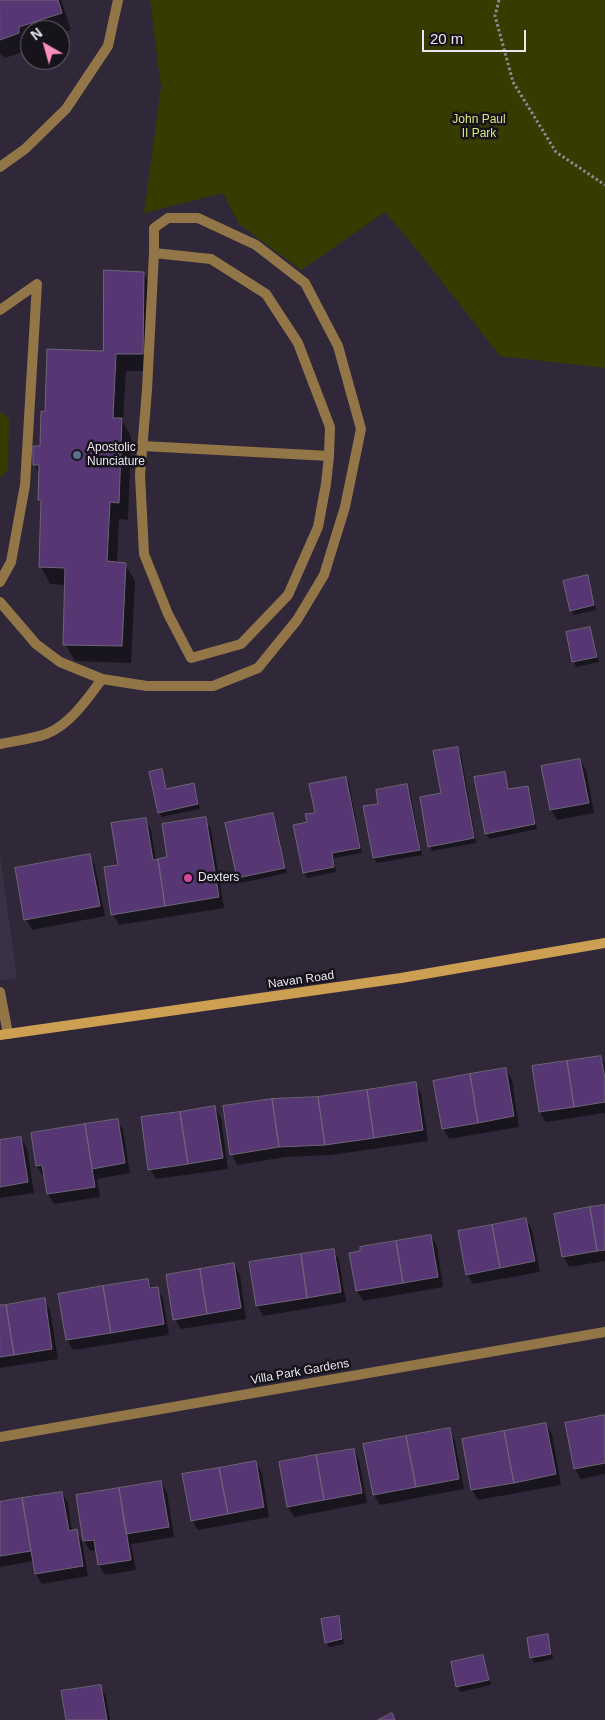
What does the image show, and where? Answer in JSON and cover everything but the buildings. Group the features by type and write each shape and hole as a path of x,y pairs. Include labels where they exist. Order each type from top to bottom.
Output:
{"main road":[{"name":"Navan Road","path":"4,1035 401,978 605,944"}],"street":[{"path":"0,168 25,149 66,109 108,46 118,0"},
{"path":"0,602 36,644 60,662 102,679 147,686 212,686 258,668 297,620 324,575 345,507 361,429 338,346 305,283 256,245 198,218 168,218 154,228 140,475 144,554 168,614 191,658 241,644 288,595 318,528 326,484 330,428 298,343 266,294 211,259 154,253"},
{"path":"0,310 37,284 25,485 11,562 0,582"},
{"path":"142,446 329,456"},
{"path":"0,744 48,734 65,722 86,702 102,679"},
{"path":"0,992 4,1035"},
{"name":"Villa Park Gardens","path":"0,1437 605,1332"}],"path":[{"path":"499,0 495,16 513,82 556,152 605,185"}],"shaded area":[{"path":"0,856 17,978 0,980"}],"green space":[{"name":"John Paul II Park","path":"150,0 605,0 605,368 500,356 385,212 301,270 239,224 223,193 144,213 161,87"},
{"path":"0,412 9,418 8,470 0,478"}],"place":[{"name":"Apostolic Nunciature","path":"77,455"},
{"name":"Dexters","path":"188,878"}]}
